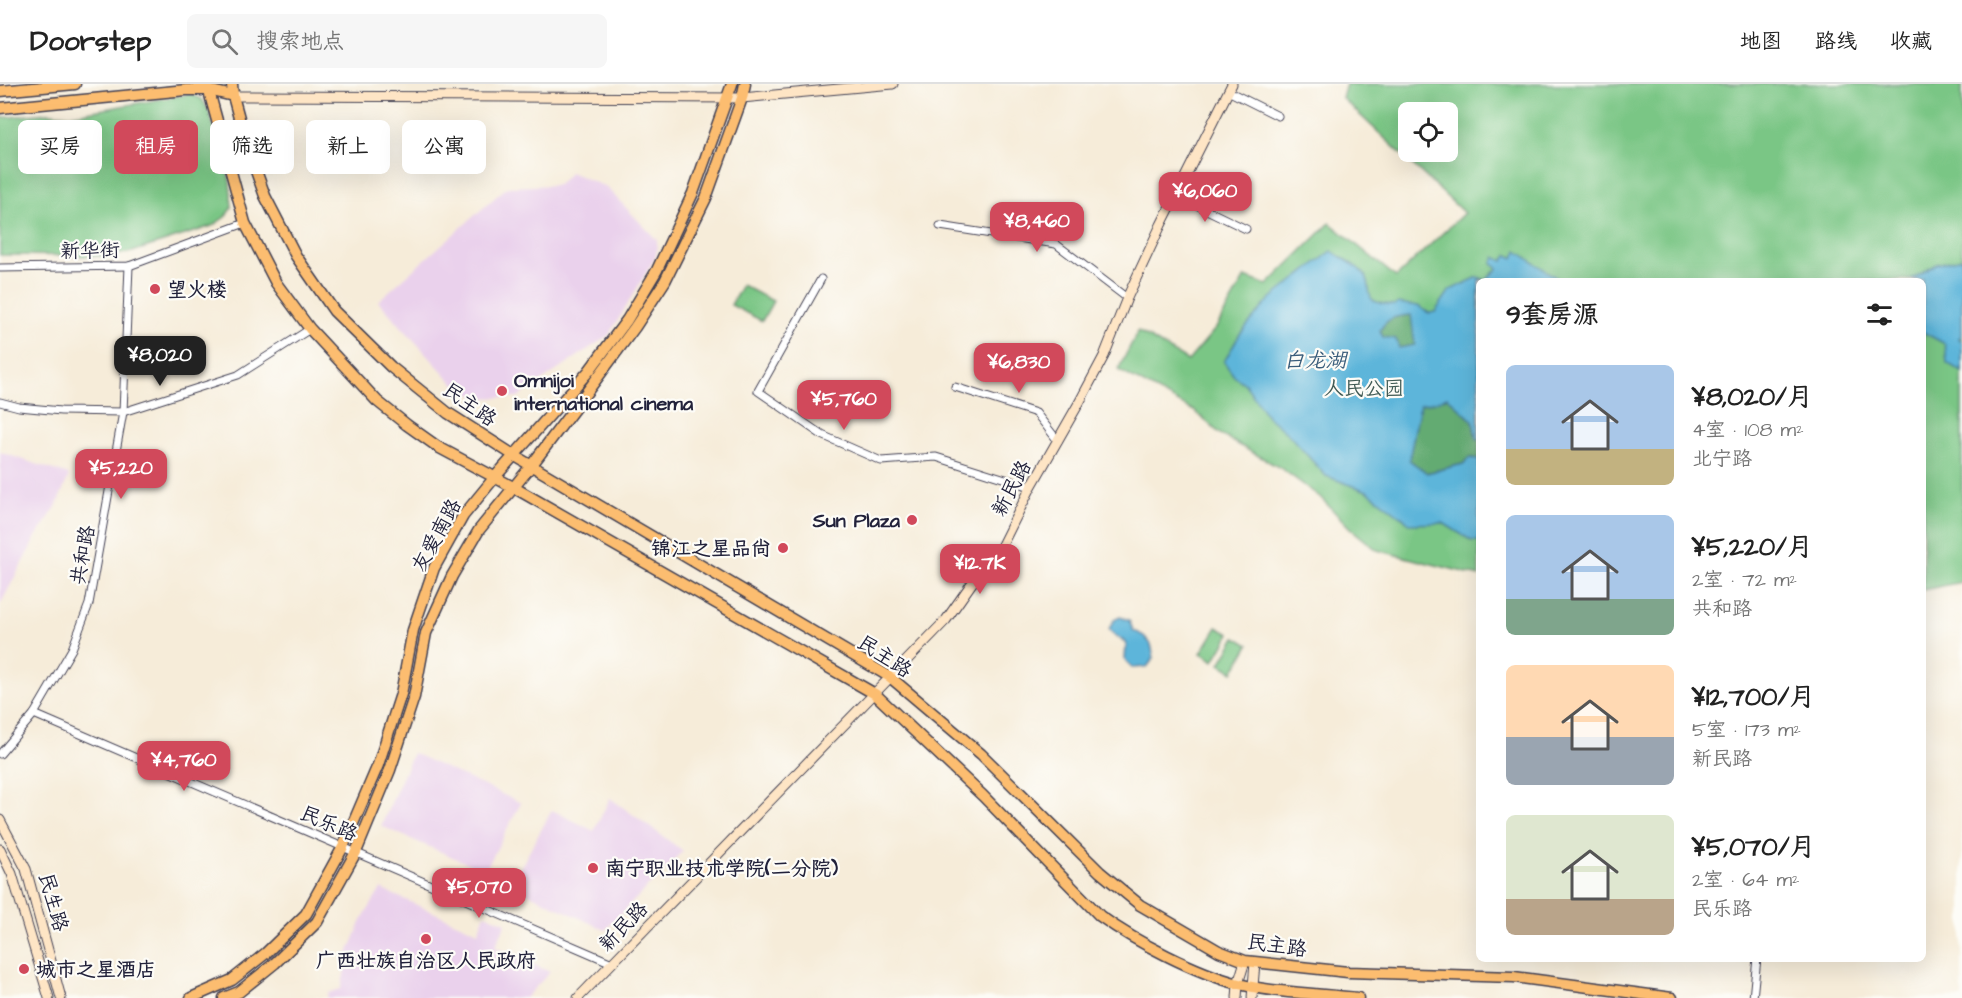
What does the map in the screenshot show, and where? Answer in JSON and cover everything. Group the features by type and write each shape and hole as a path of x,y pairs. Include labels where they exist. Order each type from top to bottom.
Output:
{"main road":[{"path":"0,91 75,84"},
{"name":"民主路","path":"232,84 244,140 265,196 296,256 334,311 392,367 448,413 514,456 890,677 981,754 1116,887 1140,905 1209,945 1250,962 1348,972 1514,977 1672,998"},
{"name":"友爱南路","path":"191,998 231,980 266,953 306,914 343,847 378,765 401,694 413,630 434,568 463,516 588,371 627,320 657,270 693,193 732,84"},
{"name":"友爱南路","path":"224,998 238,992 275,963 317,922 356,852 390,770 414,697 426,633 452,576 479,530 531,466 635,327 665,281 706,198 745,84"},
{"path":"0,108 208,87 233,96 742,98 893,84"},
{"name":"新民路","path":"578,998 946,620 972,583 997,555 1031,487 1104,356 1127,298 1229,86"},
{"name":"民主路","path":"208,87 245,223 276,282 310,329 377,401 407,425 438,447 513,487 875,694 983,796 1100,916 1120,930 1208,974 1239,984 1252,992 1358,998"},
{"name":"民生路","path":"0,820 26,869 62,998"},
{"name":"民生路","path":"0,849 12,874 49,998"},
{"path":"1237,998 1239,984 1250,962"},
{"path":"1250,962 1252,992"}],"street":[{"path":"1229,86 1278,116"},
{"path":"1176,195 1246,229"},
{"name":"新华街","path":"0,268 129,266 245,223"},
{"path":"940,225 1056,244 1127,298"},
{"name":"共和路","path":"0,754 34,714 72,649 89,603 123,412 129,266"},
{"path":"821,279 758,391 822,435 881,461 936,457 1031,487"},
{"path":"0,402 19,407 62,411 123,412 238,375 310,329"},
{"path":"955,387 1036,413 1058,441"},
{"name":"民乐路","path":"34,714 612,963"},
{"path":"1753,998 1757,962"}],"shaded area":[{"path":"570,172 606,187 657,240 656,256 609,335 518,397 478,398 453,383 378,301 507,187 558,185"},
{"path":"0,452 69,475 56,507 37,535 0,605"},
{"path":"413,753 521,803 485,871 381,826"},
{"name":"南宁职业技术学院(二分院)","path":"610,798 683,851 605,930 511,885 552,810 594,831"},
{"name":"广西壮族自治区人民政府","path":"381,889 478,932 485,914 506,923 495,947 550,972 525,998 327,998 328,993 341,989 349,951 363,918"}],"green space":[{"name":"人民公园","path":"1346,84 1962,84 1962,582 1926,589 1926,278 1476,278 1476,575 1377,550 1350,528 1320,497 1282,469 1221,435 1196,412 1118,370 1138,331 1188,361 1216,328 1245,277 1267,285 1330,223 1396,277 1464,213 1410,162 1458,162 1458,102 1398,102 1398,151 1342,98"},
{"path":"190,94 202,99 212,120 210,174 228,174 232,207 225,217 212,226 132,252 109,256 0,255 0,118 49,113 70,115"},
{"path":"742,285 773,301 762,321 731,305"},
{"path":"1412,315 1415,345 1399,348 1383,337 1380,330 1390,319"},
{"path":"1447,397 1473,421 1476,459 1470,458 1463,464 1426,473 1409,460 1420,405"},
{"path":"1217,627 1230,634 1214,661 1201,653"},
{"path":"1236,637 1249,645 1233,672 1220,664"}],"water":[{"name":"白龙湖","path":"1332,251 1363,273 1369,284 1371,298 1375,301 1383,304 1398,303 1418,306 1429,313 1435,312 1450,290 1478,277 1480,278 1476,278 1476,439 1473,421 1447,397 1420,405 1409,460 1427,473 1463,464 1470,458 1476,459 1476,541 1472,541 1443,523 1411,524 1367,491 1326,476 1290,436 1267,416 1245,384 1234,376 1224,362 1240,334 1270,299","holes":["1411,315 1415,345 1399,348 1396,339 1383,337 1380,330 1386,322 1393,318"]},
{"path":"1517,251 1557,278 1488,278 1498,268 1492,264 1495,257 1503,261 1508,255 1514,258"},
{"path":"1962,258 1962,335 1959,338 1962,342 1962,372 1947,363 1945,344 1926,334 1926,278 1913,278 1937,264"},
{"path":"1120,617 1129,620 1133,630 1144,636 1151,644 1154,658 1147,667 1133,668 1125,660 1126,644 1109,629 1114,620"}],"place":[{"name":"望火楼","path":"155,289"},
{"name":"Omnijoi international cinema","path":"502,391"},
{"name":"Sun Plaza","path":"912,520"},
{"name":"锦江之星品尚","path":"783,548"},
{"name":"南宁职业技术学院(二分院)","path":"593,868"},
{"name":"广西壮族自治区人民政府","path":"426,939"},
{"name":"城市之星酒店","path":"24,969"}]}
